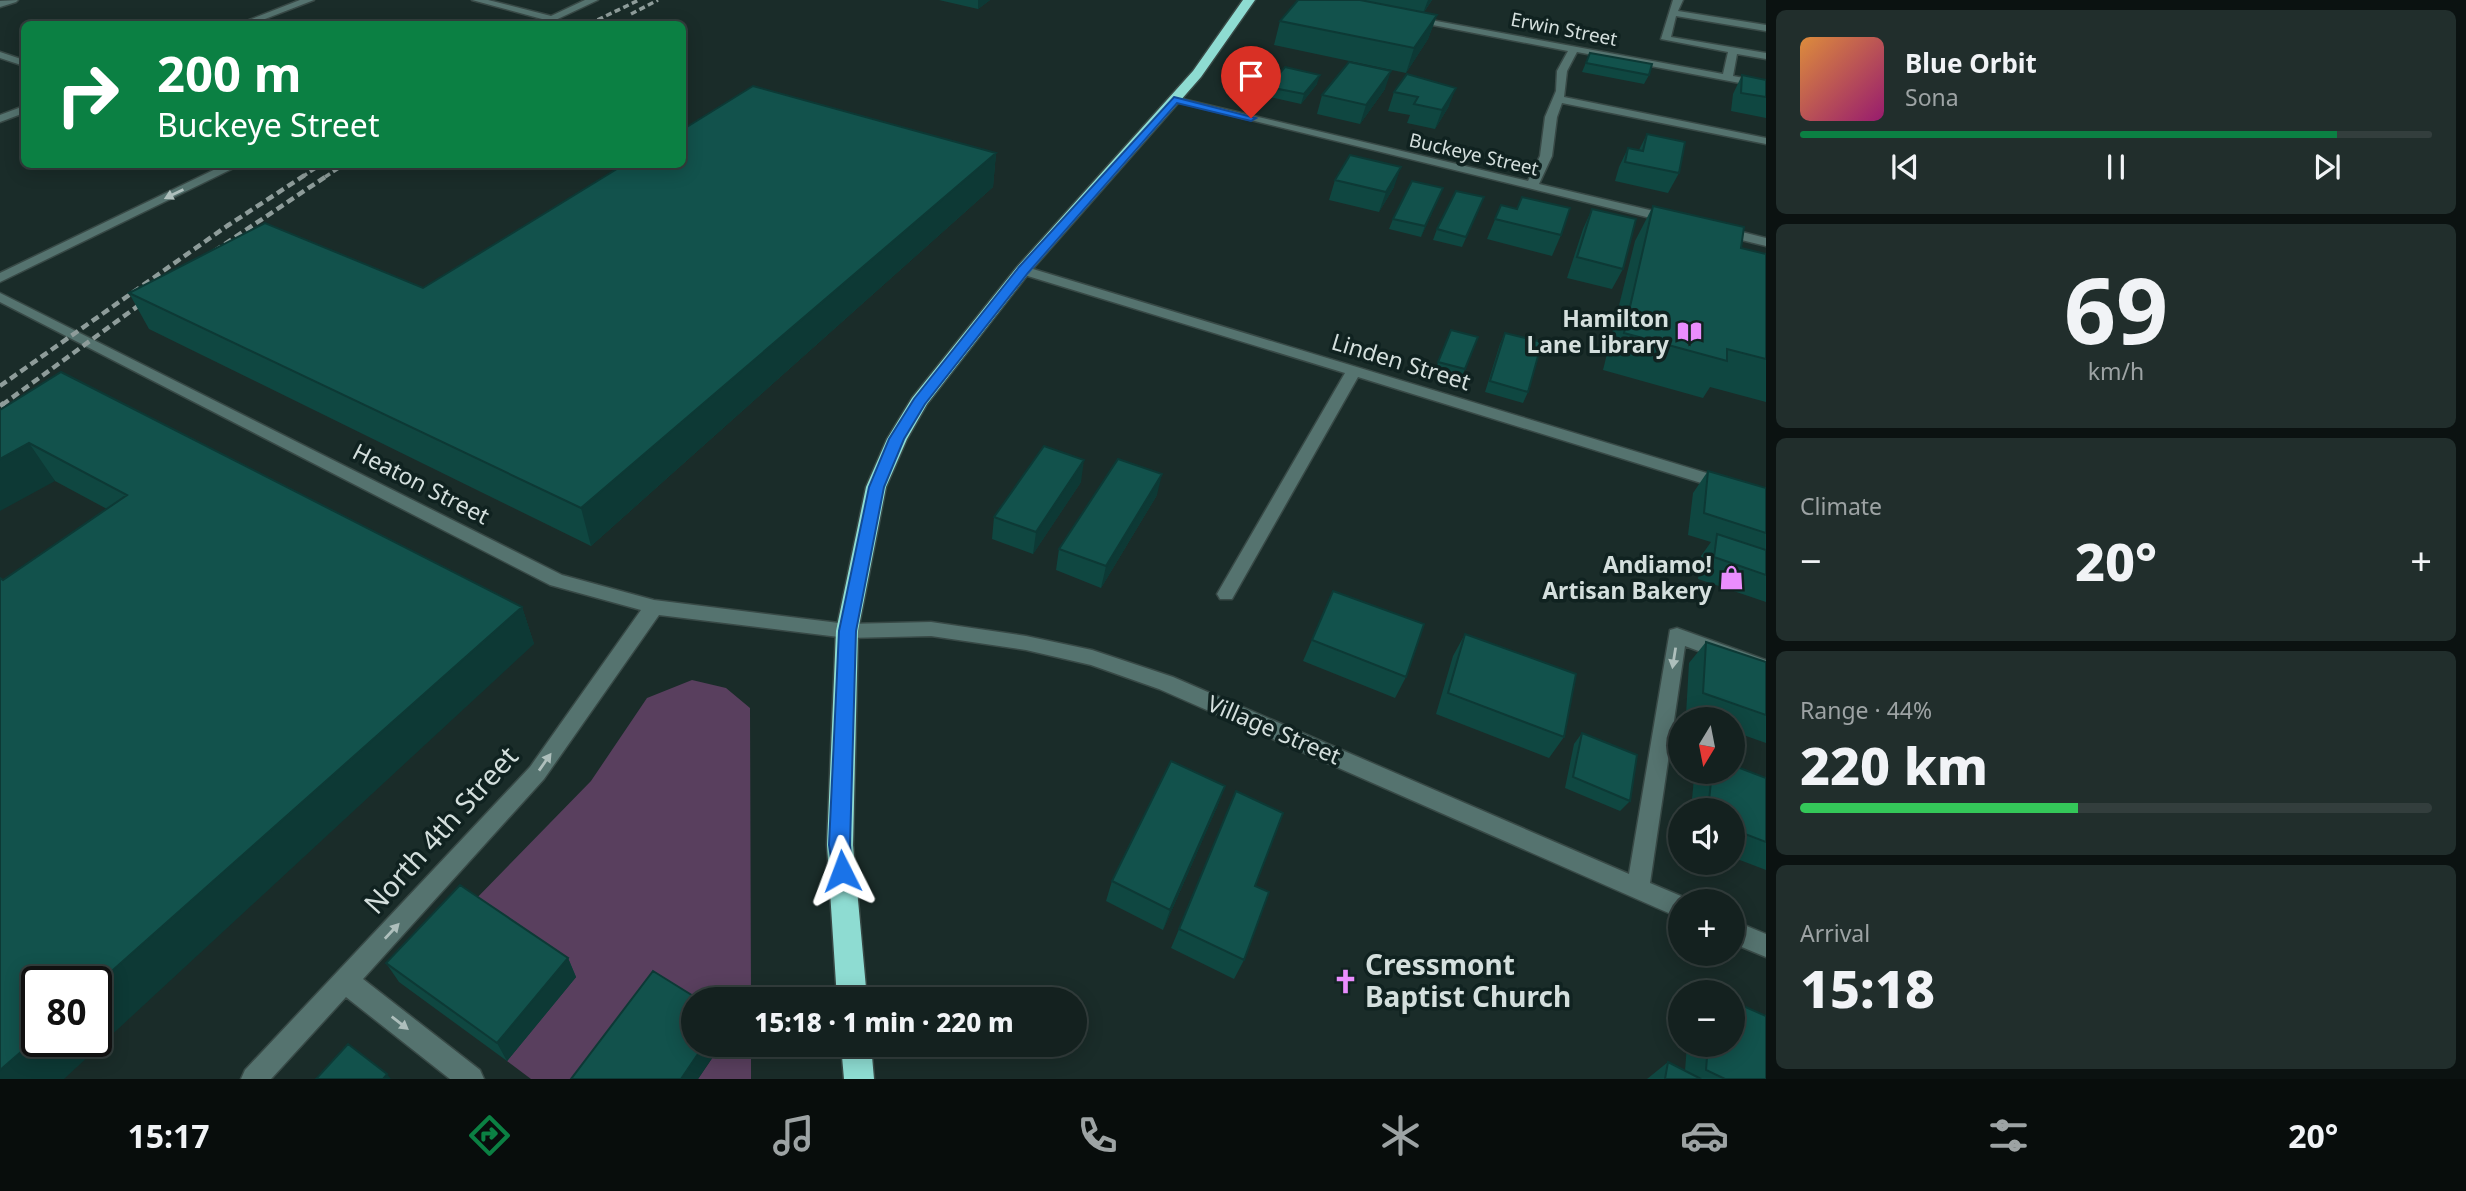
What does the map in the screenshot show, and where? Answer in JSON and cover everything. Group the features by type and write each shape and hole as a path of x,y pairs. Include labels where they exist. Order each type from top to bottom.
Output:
{"highway":[{"path":"851,987 839,845 847,631 876,487 897,439 919,402 1024,270 1197,74 1249,0"},
{"path":"857,1057 859,1079"}],"street":[{"path":"0,4 13,0"},
{"path":"252,21 309,0"},
{"path":"477,0 553,19"},
{"path":"548,21 593,0"},
{"path":"1678,0 1666,39 1766,56"},
{"path":"1672,13 1766,28"},
{"name":"Erwin Street","path":"1396,15 1766,85"},
{"path":"1532,186 1546,156 1551,117 1559,99 1562,71 1574,49"},
{"path":"1727,78 1733,50"},
{"path":"0,55 21,62"},
{"path":"1559,99 1766,141"},
{"name":"Buckeye Street","path":"1174,100 1688,223"},
{"path":"0,119 21,110"},
{"path":"0,278 228,168"},
{"path":"1714,229 1766,242"},
{"name":"Linden Street","path":"1024,270 1766,497"},
{"name":"Heaton Street","path":"0,297 556,580 654,607 847,631"},
{"path":"1226,594 1354,372"},
{"name":"North 4th Street","path":"254,1079 537,773 654,607"},
{"name":"Village Street","path":"847,631 930,629 1026,643 1091,658 1166,683 1668,902"},
{"path":"1638,888 1677,635 1766,668"},
{"path":"1745,937 1766,946"},
{"path":"346,981 471,1079"}],"shaded area":[{"path":"692,680 726,688 750,708 751,987 681,987 681,1009 593,1079 531,1079 507,1061 576,977 470,905 591,781 647,698"},
{"path":"713,1057 751,1057 751,1079 698,1079"}],"building":[{"path":"1298,0 1360,0 1437,15 1414,48 1280,21"},
{"path":"1590,53 1652,64 1649,75 1586,63"},
{"path":"1349,62 1391,71 1366,105 1322,95"},
{"path":"1285,67 1320,75 1304,94 1268,87"},
{"path":"1407,74 1456,88 1442,110 1414,104 1418,97 1394,92"},
{"path":"1742,75 1766,80 1766,97 1741,93"},
{"path":"753,86 996,153 581,508 129,293 265,223 423,288 618,168 686,168 686,128"},
{"path":"1647,134 1685,142 1679,173 1625,162 1628,148 1643,151"},
{"path":"1350,155 1401,167 1386,192 1335,180"},
{"path":"1412,181 1443,188 1425,226 1393,219"},
{"path":"1456,191 1484,197 1466,237 1437,229"},
{"path":"1522,197 1570,208 1561,235 1495,219 1501,205 1517,209"},
{"name":"Hamilton Lane Library","path":"1653,206 1744,227 1741,248 1766,254 1766,359 1727,349 1727,361 1624,333"},
{"path":"1592,209 1636,219 1623,269 1577,257"},
{"path":"1451,330 1478,337 1465,369 1438,362"},
{"path":"1505,333 1542,342 1528,392 1490,381"},
{"path":"61,372 522,607 112,971 112,966 21,966 21,1052 0,1070 0,578 3,580 127,495 29,443 0,459 0,410"},
{"path":"1044,446 1084,460 1036,532 994,517"},
{"path":"1118,459 1162,474 1106,566 1059,549"},
{"path":"1708,471 1766,488 1766,533 1704,513"},
{"path":"1717,534 1766,550 1766,575 1714,557"},
{"path":"1333,591 1424,624 1406,677 1312,640"},
{"path":"1465,634 1576,674 1564,737 1448,693"},
{"path":"1706,642 1766,662 1766,715 1703,693"},
{"path":"1582,733 1637,755 1630,801 1573,777"},
{"path":"1171,761 1225,786 1170,910 1112,881"},
{"path":"1745,770 1766,778 1766,842 1745,834 1745,798 1709,798 1711,784 1745,784"},
{"path":"1236,791 1283,813 1255,886 1269,892 1244,960 1179,929"},
{"path":"460,885 568,958 497,1043 386,963"},
{"path":"653,971 681,988 681,1057 696,1057 681,1079 571,1079"},
{"path":"1745,1007 1766,1016 1766,1079 1725,1079 1706,1070 1707,1057 1745,1057"},
{"path":"348,1044 387,1074 383,1079 316,1079"},
{"path":"1668,1062 1701,1079 1665,1079"}],"railway":[{"path":"595,21 639,0"},
{"path":"631,14 658,0"},
{"path":"302,177 316,168"},
{"path":"325,177 339,168"},
{"path":"0,386 227,226 305,175"},
{"path":"204,258 325,177"},
{"path":"2,405 153,295"},
{"path":"0,406 4,403"}],"place":[{"name":"Hamilton Lane Library","path":"1689,332"},
{"name":"Andiamo! Artisan Bakery","path":"1732,578"},
{"name":"Cressmont Baptist Church","path":"1345,981"}],"route":[{"path":"842,871 839,845 847,631 876,487 897,439 919,402 1024,270 1174,100 1251,118"}]}
